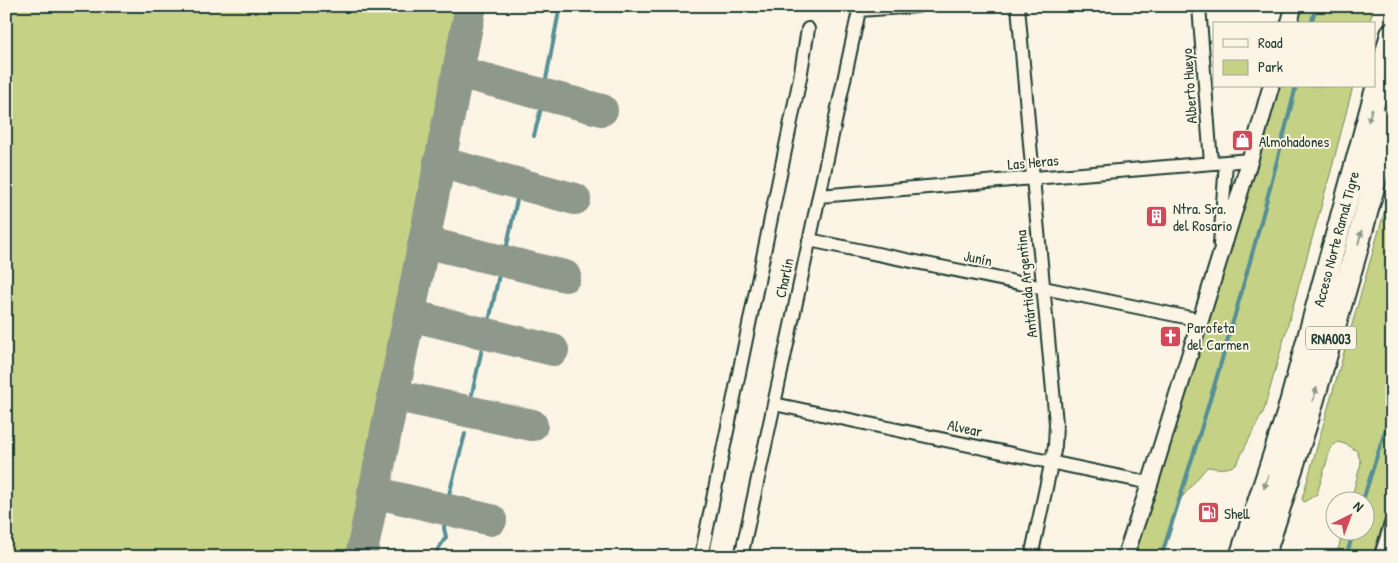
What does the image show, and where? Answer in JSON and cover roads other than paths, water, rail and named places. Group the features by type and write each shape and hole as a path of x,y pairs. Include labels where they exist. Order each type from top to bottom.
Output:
{"highway":[{"name":"Acceso Norte Ramal Tigre","path":"1241,557 1288,414 1392,34"},
{"name":"Acceso Norte Ramal Tigre","path":"1263,557 1306,423 1355,254 1392,116"},
{"path":"1268,443 1328,267"},
{"path":"1295,502 1306,423"}],"street":[{"path":"860,8 917,6"},
{"name":"Antártida Argentina","path":"1018,6 1032,178 1056,423 1051,462 1032,557"},
{"name":"Alberto Hueyo","path":"1199,6 1211,163"},
{"path":"1290,22 1294,6"},
{"name":"Charlín","path":"741,557 860,8"},
{"path":"701,557 800,78 808,29"},
{"path":"1125,557 1150,483 1270,88"},
{"name":"Las Heras","path":"819,196 1250,160"},
{"path":"1219,257 1226,162"},
{"name":"Junín","path":"809,240 1200,320"},
{"name":"Alvear","path":"774,404 1150,483"},
{"path":"1382,557 1391,533"}],"waterway":[{"path":"546,79 560,6"},
{"path":"1312,22 1316,6"},
{"path":"1161,557 1233,323 1295,88"},
{"path":"534,136 542,104"},
{"path":"505,254 518,195"},
{"path":"488,326 500,270"},
{"path":"472,394 483,344"},
{"path":"1366,490 1392,409"},
{"path":"447,502 465,434"},
{"path":"433,557 446,537 445,519"},
{"path":"1346,557 1351,540"}],"place":[{"name":"Almohadones","path":"1243,141"},
{"name":"Ntra. Sra. del Rosario","path":"1157,217"},
{"name":"Parofeta del Carmen","path":"1171,336"},
{"name":"Shell","path":"1208,513"}]}
